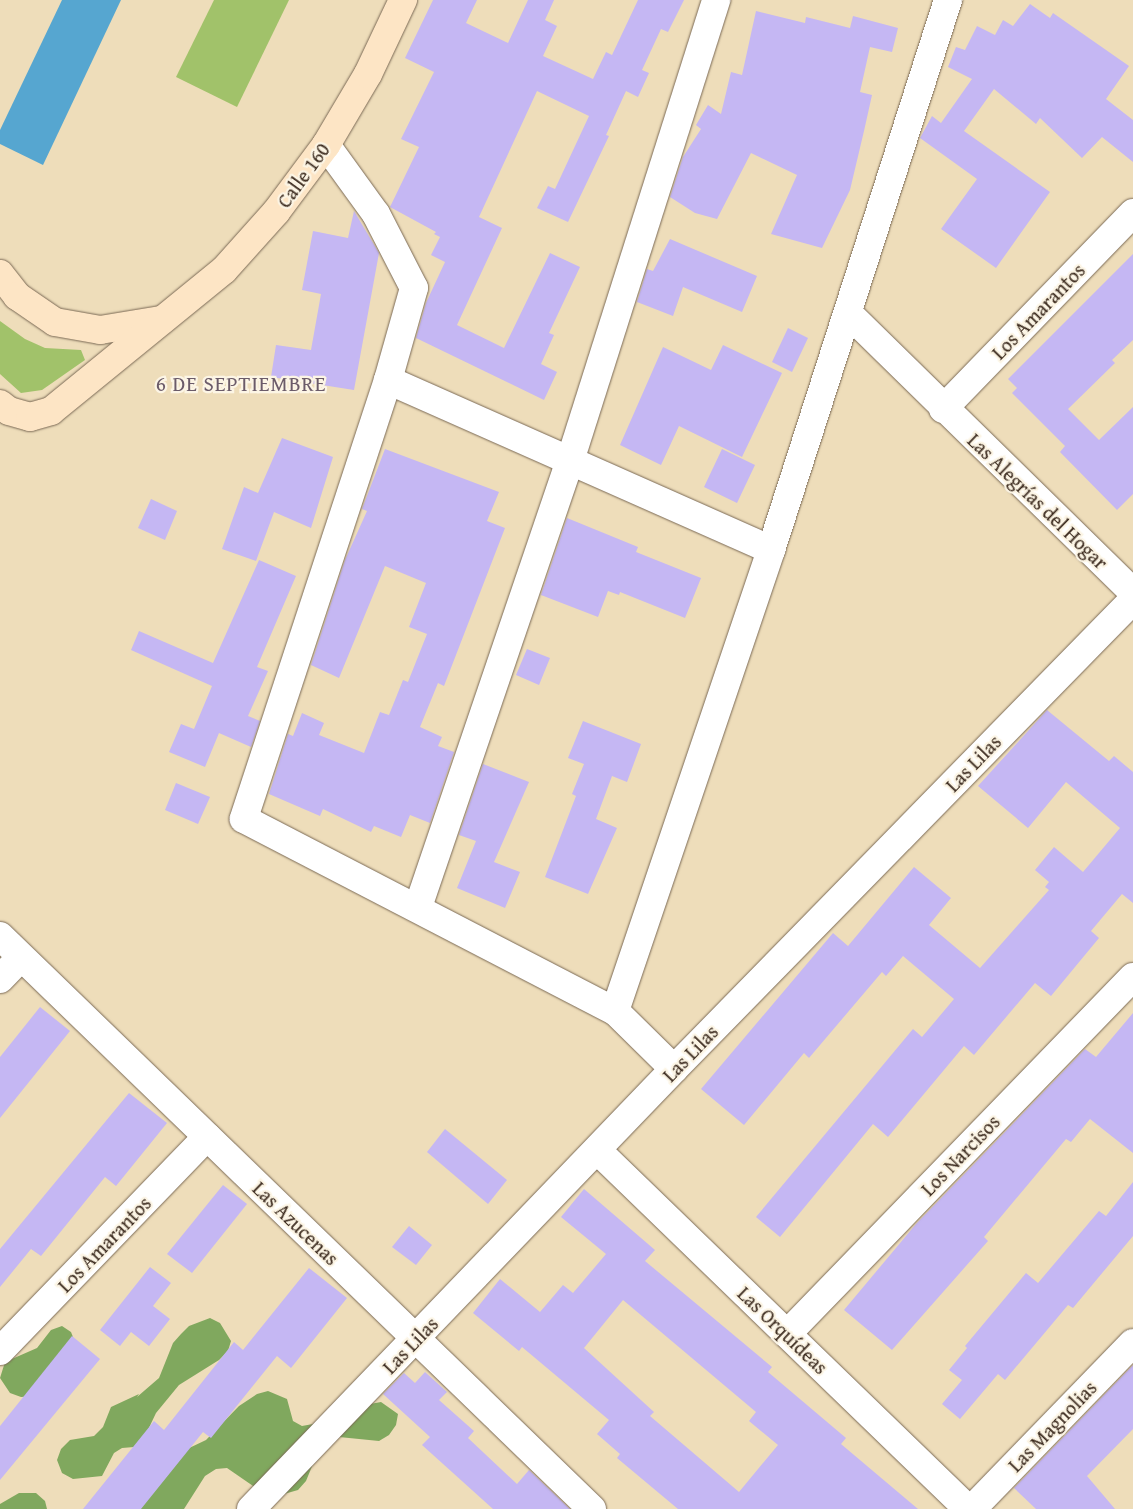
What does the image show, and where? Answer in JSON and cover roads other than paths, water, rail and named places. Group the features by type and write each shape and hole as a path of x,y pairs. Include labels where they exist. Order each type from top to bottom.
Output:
{"main road":[{"name":"Calle 160","path":"0,404 9,411 30,417 51,411 224,270 276,212 326,144 368,74 403,0"},
{"name":"Calle 160","path":"0,274 17,296 55,322 100,330 164,319"}],"street":[{"path":"418,907 570,462 716,0"},
{"path":"615,1011 771,550 948,0"},
{"path":"326,144 376,214 414,288 388,380 244,819 418,907 615,1011 674,1069"},
{"name":"Los Amarantos","path":"943,409 1133,213"},
{"name":"Las Alegrías del Hogar","path":"848,313 943,409 1133,592"},
{"path":"388,380 771,550"},
{"name":"Las Lilas","path":"251,1509 598,1151 674,1069 1133,600"},
{"name":"Las Azucenas","path":"0,936 592,1509"},
{"path":"0,979 21,957"},
{"name":"Los Narcisos","path":"787,1334 1133,977"},
{"name":"Los Amarantos","path":"0,1351 207,1137"},
{"name":"Las Orquídeas","path":"598,1151 970,1509"},
{"name":"Las Magnolias","path":"970,1509 1133,1343"}],"water":[{"path":"62,0 121,0 43,165 0,144 0,130"}],"district":[{"name":"6 DE SEPTIEMBRE","path":"241,384"}]}
